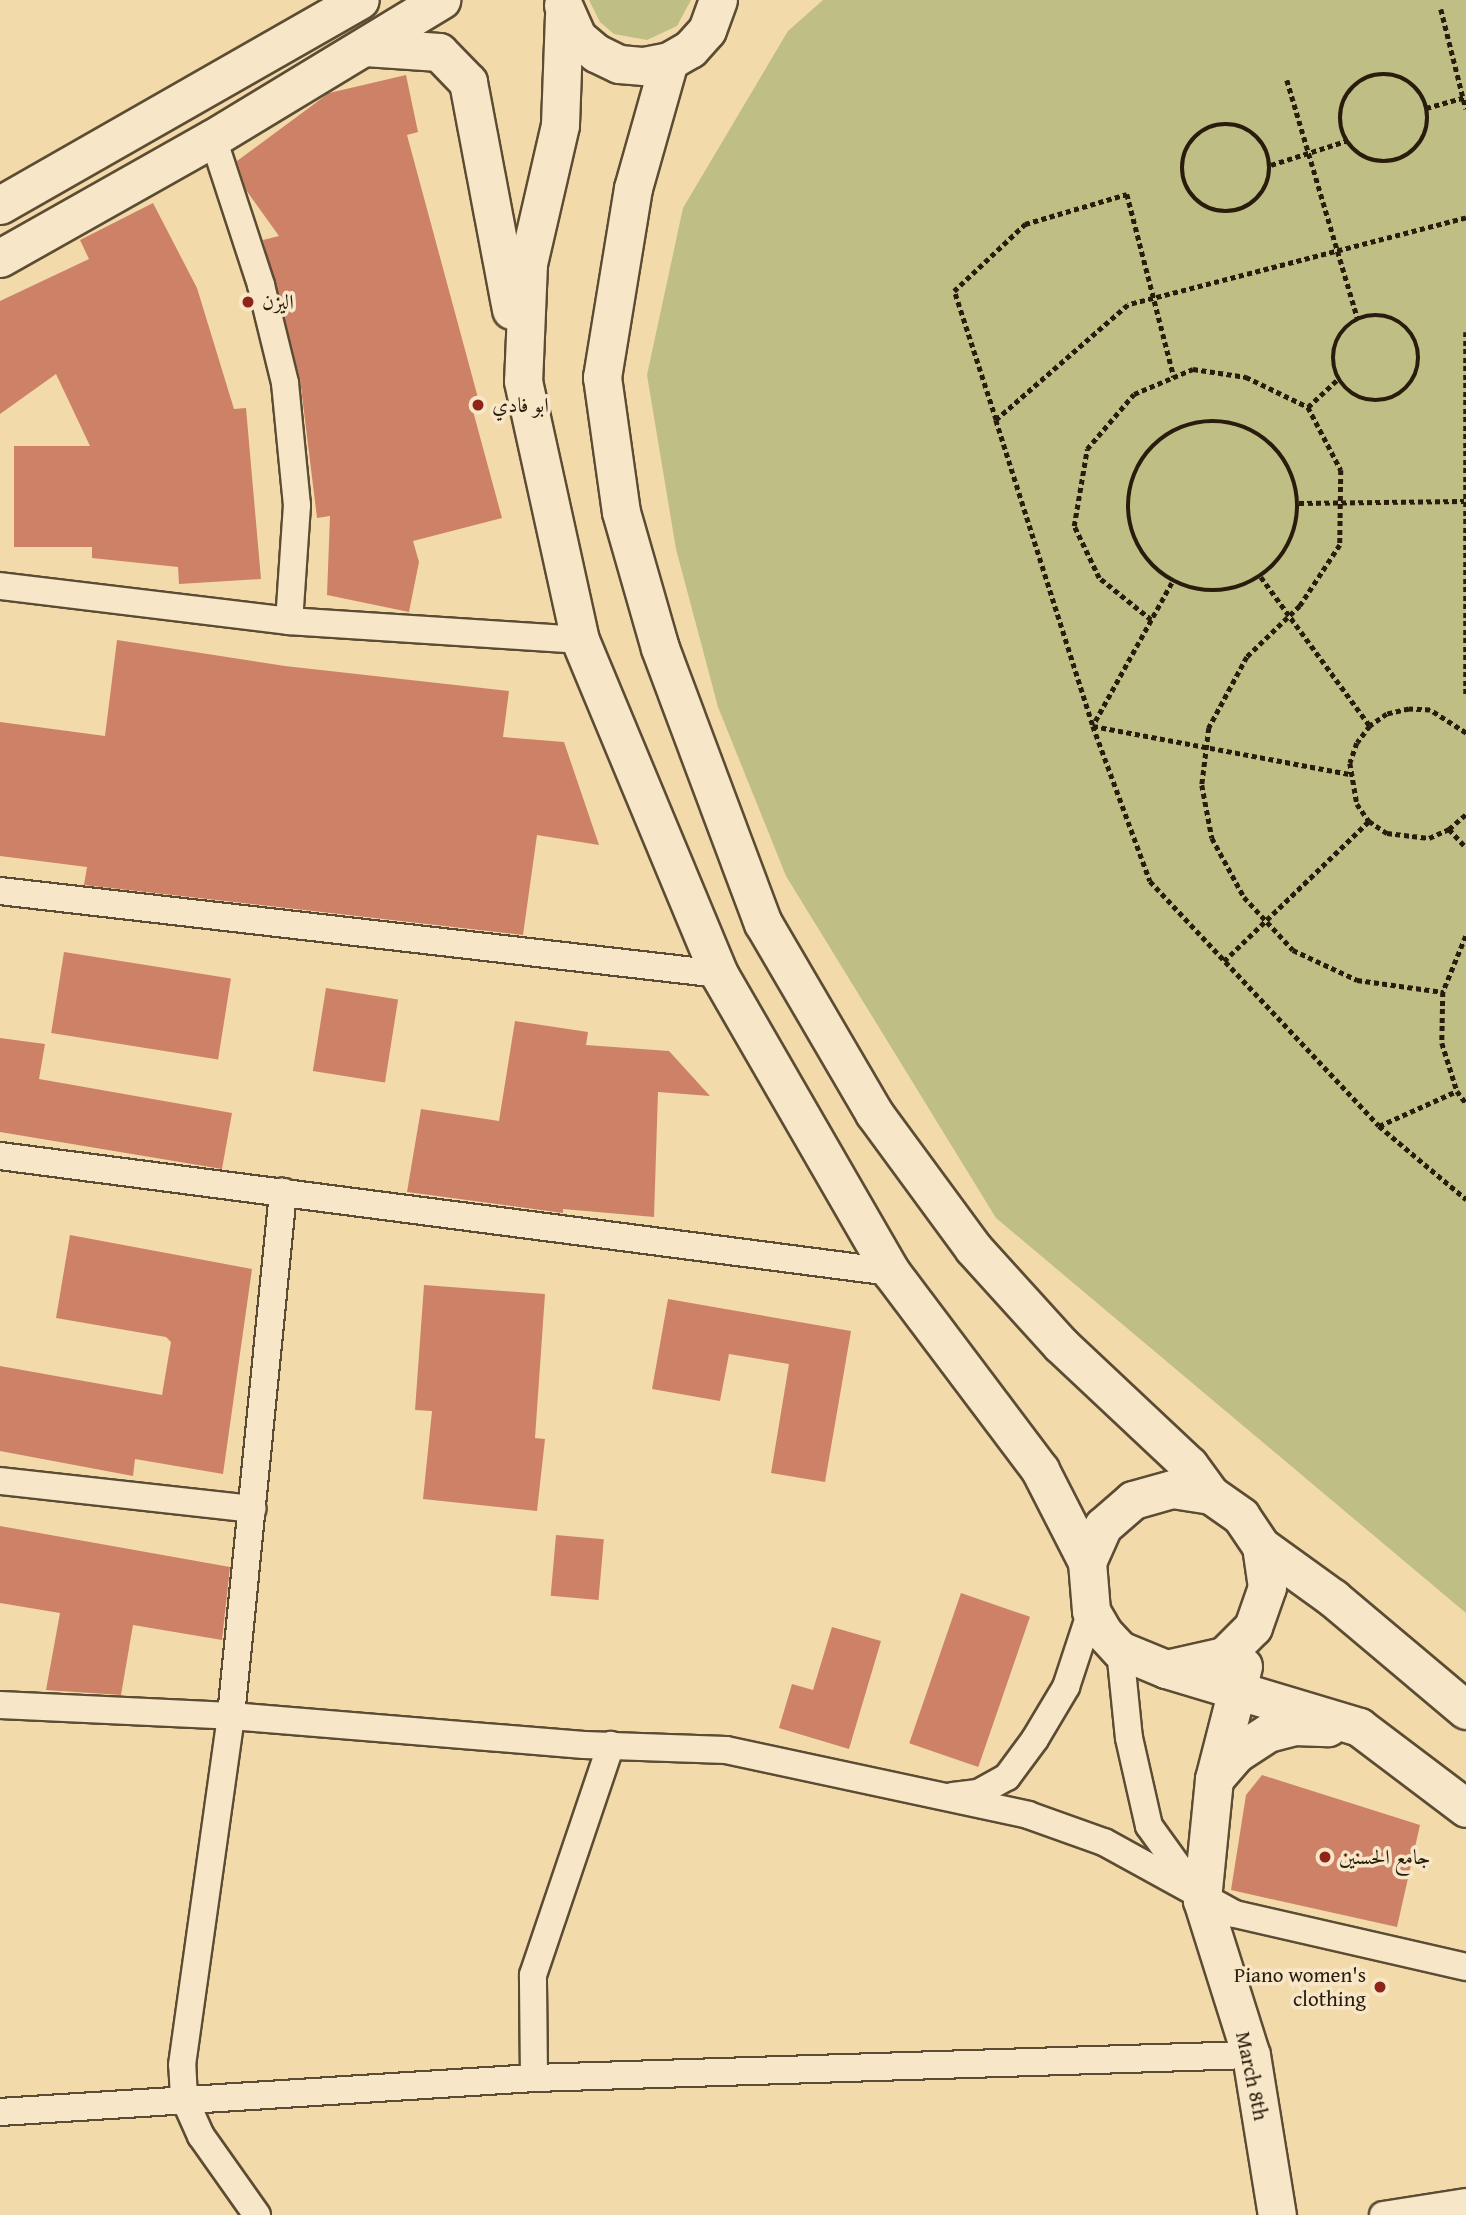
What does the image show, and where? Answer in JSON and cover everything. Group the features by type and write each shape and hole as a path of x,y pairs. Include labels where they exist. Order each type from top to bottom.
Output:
{"main road":[{"path":"0,205 360,0"},
{"path":"0,258 213,138 441,0"},
{"path":"563,8 577,37 608,59 644,66 669,61 698,40 720,3"},
{"path":"523,381 528,264 560,125 563,8"},
{"path":"365,47 439,52 468,82 483,144 523,381 580,640 719,974 891,1272 1040,1470 1087,1562 1091,1611 1120,1650 1166,1669 1359,1727 1466,1808"},
{"path":"669,61 633,188 602,377 621,512 660,648 763,923 874,1113 973,1248 1060,1344 1189,1465 1211,1495 1241,1516 1261,1546 1333,1598 1466,1710"},
{"path":"1087,1562 1103,1526 1133,1500 1172,1489 1211,1495"},
{"path":"1202,1899 1214,1779 1253,1627 1267,1587 1261,1546"},
{"path":"1166,1669 1214,1661 1253,1627"},
{"path":"1214,1779 1237,1753 1268,1733 1294,1726 1359,1727"},
{"name":"March 8th","path":"1202,1899 1251,2055 1277,2215"}],"street":[{"path":"213,138 261,285 285,383 298,505 289,621"},
{"path":"0,586 289,621 580,640"},
{"path":"0,891 719,974"},
{"path":"0,1156 891,1272"},
{"path":"257,2215 201,2136 184,2098 182,2065 231,1716 283,1192"},
{"path":"0,1481 252,1509"},
{"path":"938,1798 978,1793 1007,1777 1066,1687 1091,1611"},
{"path":"1120,1650 1129,1738 1149,1826 1202,1899"},
{"path":"0,1705 231,1716 611,1745 726,1750 938,1798 1028,1815 1104,1842 1202,1899 1235,1914 1466,1967"},
{"path":"534,2078 533,1975 611,1745"},
{"path":"0,2112 184,2098 534,2078 1251,2055"},
{"path":"1383,2215 1427,2212 1466,2202"}],"path":[{"path":"1441,9 1466,109"},
{"path":"1374,74 1404,78 1416,87 1426,108 1427,130 1420,143 1396,160 1367,159 1346,141 1339,114 1350,88 1361,79 1374,74"},
{"path":"1287,80 1358,319"},
{"path":"1426,108 1465,97"},
{"path":"1232,124 1258,137 1271,165 1266,186 1252,204 1223,212 1197,202 1183,178 1182,164 1185,150 1203,129 1232,124"},
{"path":"1271,165 1346,141"},
{"path":"1174,377 1127,194 1025,224 954,291 1093,726 1150,881 1379,1126 1466,1199"},
{"path":"996,419 1128,305 1466,218"},
{"path":"1386,316 1410,331 1419,357 1417,371 1410,384 1387,400 1359,398 1338,379 1333,351 1346,326 1358,319 1386,316"},
{"path":"1466,331 1466,695"},
{"path":"1151,620 1099,578 1074,526 1087,449 1133,394 1193,369 1245,377 1308,407 1341,470 1340,545 1290,616 1247,656 1209,728 1202,785 1212,838 1244,897 1293,950 1357,980 1443,992"},
{"path":"1308,407 1338,379"},
{"path":"1200,421 1229,422 1256,432 1279,450 1293,474 1299,503 1296,531 1282,557 1261,577 1235,589 1216,590 1172,583 1140,549 1130,523 1129,496 1136,470 1151,447 1173,431 1200,421"},
{"path":"1299,503 1464,501"},
{"path":"1261,577 1370,726"},
{"path":"1093,726 1172,583"},
{"path":"1466,733 1430,710 1409,709 1387,715 1370,726 1357,743 1350,774 1357,804 1369,821 1408,839 1429,838 1449,829 1466,814"},
{"path":"1093,726 1350,774"},
{"path":"1224,961 1369,821"},
{"path":"1449,829 1466,847"},
{"path":"1466,936 1443,992 1442,1042 1457,1091 1466,1103"},
{"path":"1379,1126 1457,1091"}],"shaded area":[{"path":"589,0 691,0 677,26 647,40 614,34 600,22"},
{"path":"823,0 1466,0 1466,1613 996,1218 786,876 718,707 676,549 647,375 683,208 788,31"}],"building":[{"path":"406,75 418,132 407,135 481,409 473,411 502,518 413,541 419,562 409,612 327,595 330,516 317,518 300,379 263,240 279,236 246,190 237,161 329,93"},
{"path":"153,203 197,288 234,409 246,408 261,579 179,584 178,567 92,558 92,547 14,547 14,446 90,446 56,374 0,414 0,301 89,259 80,240"},
{"path":"117,640 285,666 509,691 503,737 564,742 599,845 537,835 523,935 84,885 87,867 0,856 0,722 105,736"},
{"path":"64,952 231,978 218,1059 51,1033"},
{"path":"326,988 398,999 385,1082 313,1071"},
{"path":"515,1021 588,1032 586,1045 669,1051 710,1096 658,1092 654,1217 563,1209 563,1213 407,1192 421,1109 499,1121"},
{"path":"0,1038 45,1044 39,1079 232,1113 222,1169 0,1132"},
{"path":"70,1235 252,1269 223,1474 135,1459 133,1476 0,1451 0,1366 162,1395 171,1342 166,1337 56,1318"},
{"path":"424,1285 545,1294 535,1438 545,1439 537,1511 423,1499 432,1411 415,1410"},
{"path":"668,1299 851,1331 825,1482 771,1473 789,1364 729,1354 720,1401 652,1389"},
{"path":"0,1526 230,1567 222,1640 133,1625 121,1695 46,1690 60,1613 0,1603"},
{"path":"556,1535 604,1539 599,1600 551,1596"},
{"path":"961,1593 1030,1617 978,1767 909,1743"},
{"path":"832,1627 881,1641 849,1749 779,1728 792,1684 813,1690"},
{"name":"جامع الحسنين","path":"1262,1775 1420,1825 1397,1927 1231,1890 1246,1795"}],"place":[{"name":"اليزن","path":"248,302"},
{"name":"ابو فادي","path":"478,405"},
{"name":"جامع الحسنين","path":"1325,1857"},
{"name":"Piano women's clothing","path":"1380,1987"}]}
